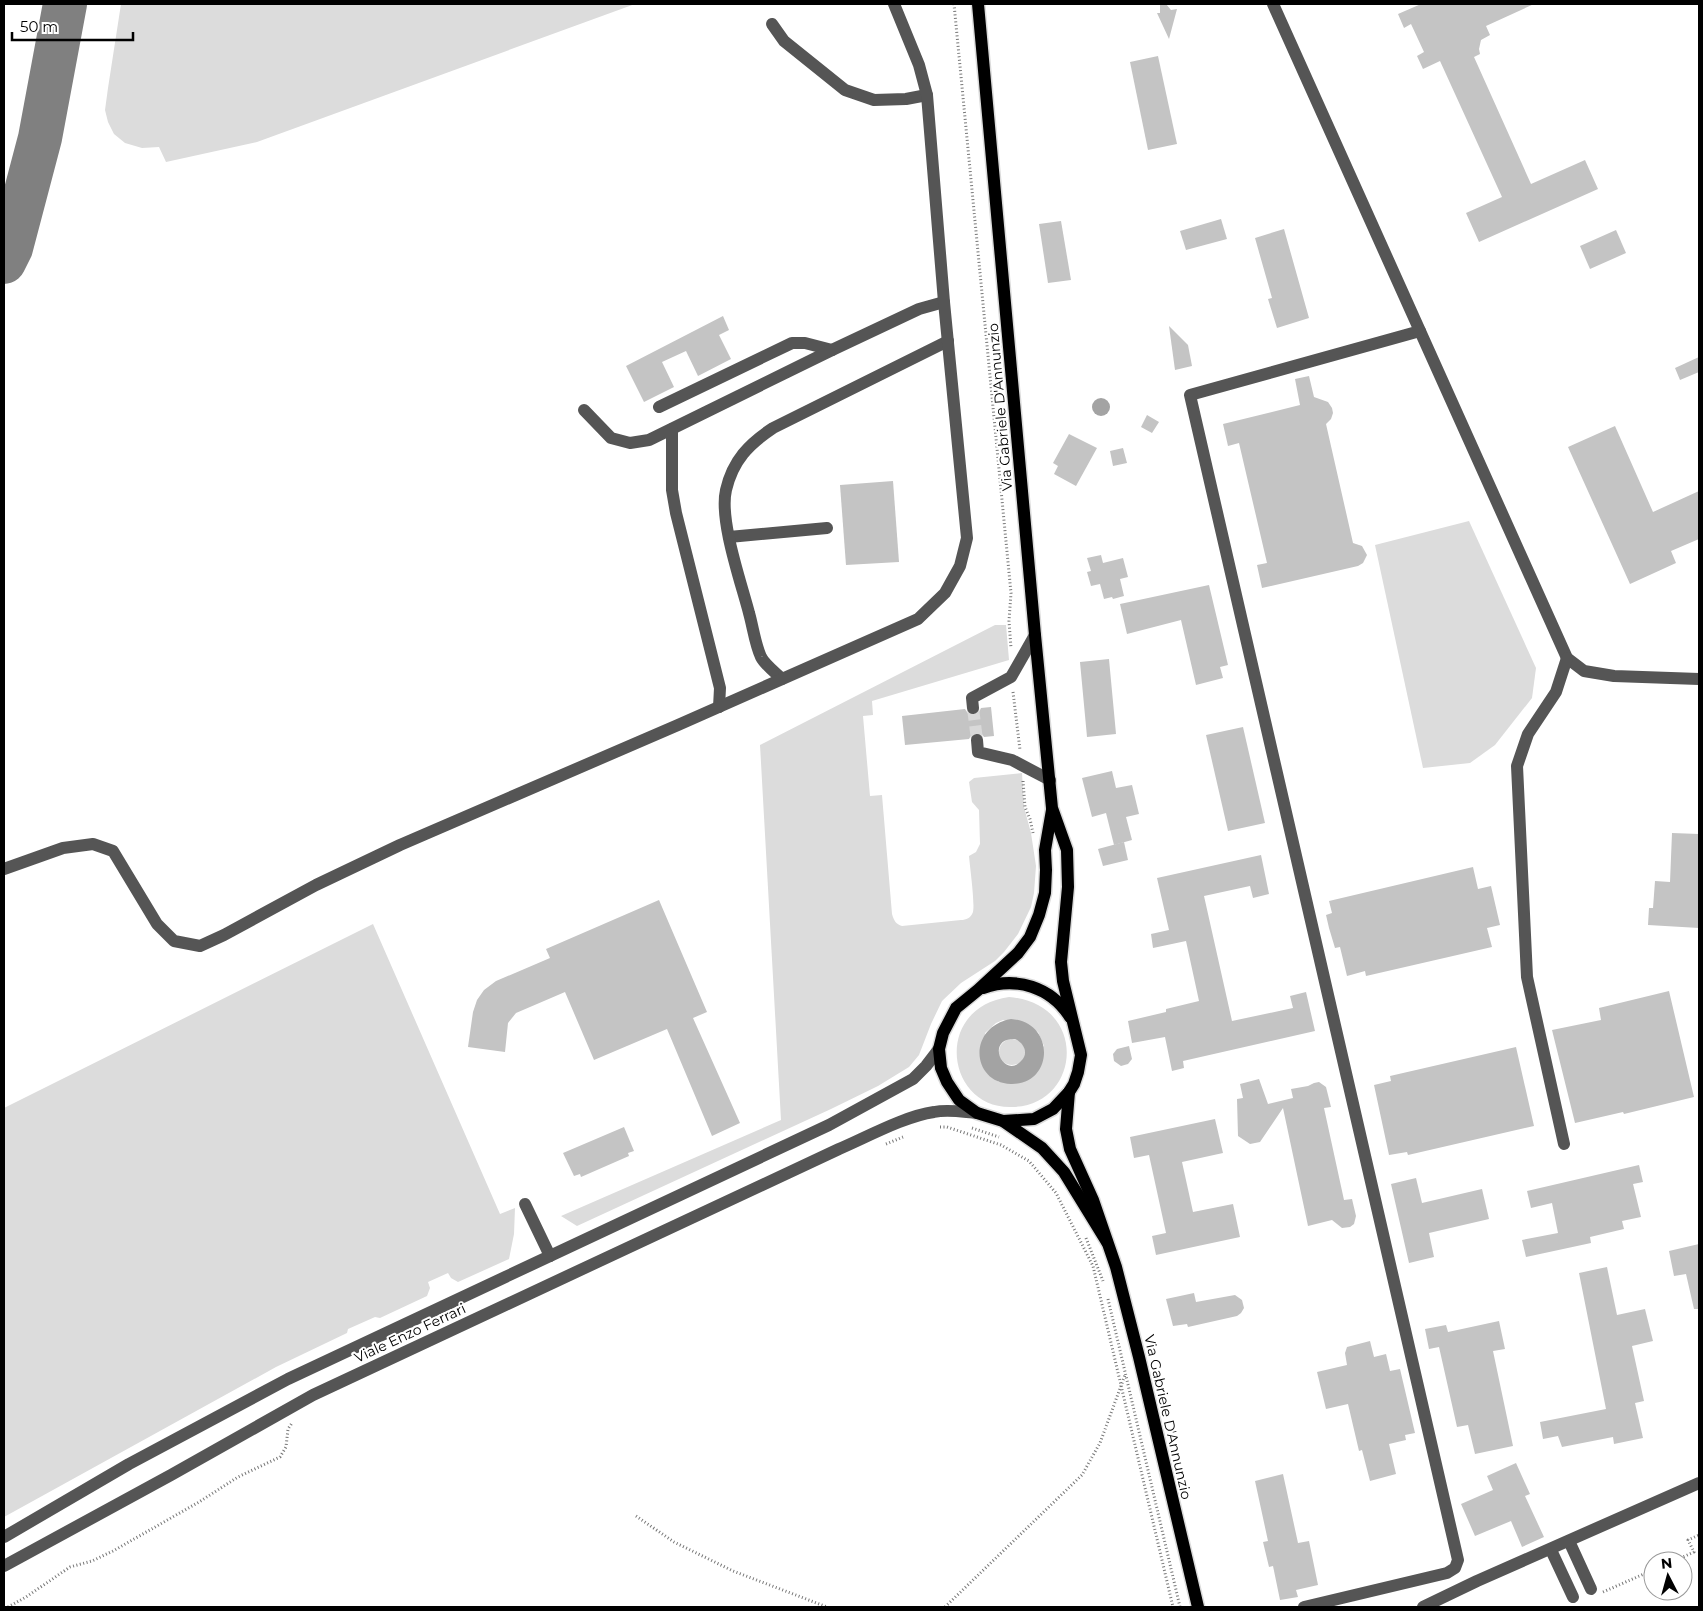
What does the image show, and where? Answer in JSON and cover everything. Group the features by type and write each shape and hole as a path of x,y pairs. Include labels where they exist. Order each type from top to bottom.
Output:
{"main road":[{"name":"Via Gabriele D'Annunzio","path":"978,4 1052,808"},
{"path":"1052,808 1045,850 1044,893 1039,915 1030,937 1018,953 956,1008 942,1033 939,1050 941,1068 947,1082 959,1100 977,1113 1003,1121 1042,1148 1064,1172 1107,1242"},
{"path":"1003,1121 1034,1119 1053,1109 1074,1084 1081,1056 1063,981 1061,962 1068,888 1067,850 1052,808"},
{"path":"978,990 993,984 1009,982 1025,984 1054,998 1065,1010 1073,1024"},
{"path":"1069,1092 1066,1128 1070,1148 1093,1200 1107,1242"},
{"name":"Via Gabriele D'Annunzio","path":"1107,1242 1116,1267 1139,1357 1196,1605"}],"street":[{"path":"4,869 63,848 93,844 113,851 156,924 174,942 200,946 316,885 400,845 918,619 945,593 960,566 967,538 944,302 927,95 919,65 894,4"},
{"path":"1273,4 1567,658 1584,671 1614,676 1699,679"},
{"path":"772,24 784,41 845,90 874,100 906,99 927,95"},
{"path":"584,410 612,438 630,443 650,440 919,309 944,302"},
{"path":"1304,1607 1447,1573 1455,1568 1458,1560 1190,395 1420,331"},
{"path":"782,679 762,658 729,537 725,510 726,491 732,473 740,457 755,440 773,428 948,342"},
{"path":"659,407 792,344 805,343 832,350"},
{"path":"672,429 672,490 720,688 719,707"},
{"path":"729,537 827,528"},
{"path":"973,708 972,698 1011,677 1035,636"},
{"path":"1564,1144 1527,977 1517,766 1528,734 1556,692 1567,658"},
{"path":"977,740 978,752 1012,760 1050,780"},
{"name":"Viale Enzo Ferrari","path":"4,1537 130,1464 288,1378 829,1125 913,1079 939,1050"},
{"name":"Viale Enzo Ferrari","path":"4,1566 313,1395 839,1149 909,1119 934,1112 977,1113"},
{"path":"526,1204 550,1256"},
{"path":"1422,1607 1699,1483"},
{"path":"1569,1541 1592,1589"},
{"path":"1551,1550 1573,1597"}],"path":[{"path":"954,4 1011,592 1009,621 1012,650"},
{"path":"1011,677 1025,807 1030,819 1033,835"},
{"path":"939,1126 1001,1145 1029,1161 1056,1193 1093,1266 1173,1607"},
{"path":"968,1126 1006,1139"},
{"path":"906,1130 878,1147 897,1141 909,1134"},
{"path":"1084,1233 1105,1285"},
{"path":"1107,1294 1180,1607"},
{"path":"945,1607 1082,1475 1100,1443 1126,1374 1139,1357"},
{"path":"8,1607 70,1567 92,1561 114,1551 238,1477 280,1457 286,1447 288,1429 295,1419"},
{"path":"636,1516 674,1542 733,1571 827,1607"},
{"path":"1693,1552 1688,1540 1699,1535"}],"shaded area":[{"path":"121,4 635,4 257,142 166,162 159,147 142,148 125,143 114,134 108,122 105,110"},
{"path":"1101,398 1107,401 1110,407 1107,413 1101,416 1095,413 1092,407 1095,401"},
{"path":"1469,521 1536,668 1532,698 1495,745 1470,763 1423,768 1375,545"},
{"path":"995,625 1006,625 1009,660 872,701 873,715 863,716 870,796 882,795 892,914 896,922 902,926 963,920 971,916 973,901 969,856 976,852 980,844 979,810 972,802 969,782 974,778 1022,773 1024,807 1031,833 1036,866 1031,907 1018,934 995,961 961,983 942,1001 919,1055 909,1067 878,1086 831,1109 577,1226 561,1216 781,1120 760,745"},
{"path":"373,924 500,1214 515,1208 514,1234 509,1259 458,1282 451,1278 448,1273 428,1282 430,1288 427,1296 380,1318 375,1317 348,1329 347,1333 276,1367 4,1517 4,1108"},
{"path":"1009,997 1035,1004 1053,1017 1064,1035 1067,1054 1063,1074 1052,1090 1035,1102 1012,1107 990,1103 973,1092 962,1076 957,1057 959,1037 968,1019 984,1005","holes":["1003,1020 1038,1032 1044,1046 999,1082 987,1073 985,1033 996,1023"]},
{"path":"1011,1019 1026,1023 1036,1031 1042,1041 1044,1053 1042,1065 1035,1075 1025,1082 1011,1084 998,1081 988,1075 982,1065 981,1043 987,1032 997,1024","holes":["1015,1039 1023,1046 1025,1052 1021,1061 1015,1065 1003,1062 1000,1057 1000,1045 1006,1040"]},
{"path":"1012,1039 1021,1043 1025,1052 1021,1061 1012,1065 1003,1061 999,1052 1003,1043"}],"building":[{"path":"1160,4 1166,4 1171,10 1177,9 1169,39 1157,13 1160,13"},
{"path":"1421,4 1534,4 1486,26 1490,35 1481,40 1480,54 1474,57 1531,184 1585,160 1598,189 1479,242 1466,213 1502,197 1440,61 1423,69 1417,56 1424,52 1411,24 1404,28 1398,14"},
{"path":"1158,56 1177,144 1148,150 1130,62"},
{"path":"1221,219 1227,239 1186,250 1180,231"},
{"path":"1061,221 1071,280 1048,283 1039,224"},
{"path":"1284,229 1309,318 1277,328 1268,299 1272,298 1255,238"},
{"path":"1616,230 1626,253 1590,269 1580,246"},
{"path":"723,316 729,330 719,335 731,359 698,376 686,351 662,362 674,387 644,402 626,366"},
{"path":"1169,326 1188,345 1192,366 1175,370"},
{"path":"1699,357 1699,372 1680,380 1675,368"},
{"path":"1309,376 1314,397 1328,402 1332,408 1331,419 1326,424 1353,543 1362,546 1367,555 1363,563 1358,566 1262,588 1257,565 1267,563 1239,443 1228,446 1223,424 1300,405 1295,379"},
{"path":"1147,415 1159,422 1152,433 1141,427"},
{"path":"1615,426 1653,512 1699,491 1699,539 1671,551 1676,563 1630,584 1568,447"},
{"path":"1069,434 1097,448 1076,486 1054,474 1058,466 1053,463"},
{"path":"1123,448 1127,463 1113,466 1110,451"},
{"path":"893,481 899,562 846,565 840,485"},
{"path":"1101,555 1103,563 1123,558 1128,577 1120,579 1124,596 1104,599 1100,584 1091,586 1087,572 1091,571 1087,558"},
{"path":"1209,585 1228,665 1220,667 1223,678 1196,685 1181,620 1127,634 1120,604"},
{"path":"1109,659 1116,734 1087,737 1080,662"},
{"path":"991,707 994,736 984,737 981,733 976,732 969,739 905,745 902,716 965,709 969,715 973,716 978,714 981,708"},
{"path":"1243,727 1265,823 1228,831 1206,735"},
{"path":"1112,771 1116,788 1132,785 1139,814 1126,817 1132,840 1114,845 1106,813 1092,817 1082,778"},
{"path":"1672,833 1699,834 1699,928 1648,925 1649,908 1653,908 1655,881 1670,882"},
{"path":"1124,842 1128,860 1103,866 1098,849"},
{"path":"1261,855 1269,894 1253,898 1250,886 1204,896 1232,1021 1293,1008 1290,996 1306,992 1315,1031 1183,1061 1184,1068 1172,1071 1165,1037 1132,1043 1128,1021 1166,1012 1166,1009 1199,1001 1186,941 1153,948 1151,934 1169,930 1157,878"},
{"path":"1473,867 1478,889 1491,886 1500,925 1487,928 1492,947 1366,976 1365,971 1347,976 1340,947 1335,948 1329,928 1326,915 1332,913 1329,901"},
{"path":"659,900 707,1012 693,1018 740,1123 712,1136 667,1029 594,1060 565,992 516,1013 508,1023 505,1052 468,1047 473,1012 477,1000 484,990 496,981 550,958 546,949"},
{"path":"1669,991 1694,1097 1624,1114 1623,1112 1575,1123 1552,1030 1601,1020 1599,1008"},
{"path":"1129,1046 1132,1059 1128,1064 1121,1066 1114,1061 1113,1054 1117,1049"},
{"path":"1516,1047 1534,1126 1408,1155 1407,1152 1389,1155 1374,1085 1391,1081 1390,1076"},
{"path":"1259,1079 1268,1104 1293,1098 1291,1089 1319,1082 1326,1087 1331,1107 1324,1108 1344,1200 1352,1199 1356,1216 1354,1224 1350,1227 1342,1228 1332,1220 1308,1226 1283,1108 1260,1142 1250,1144 1238,1136 1237,1099 1243,1098 1240,1084"},
{"path":"1215,1119 1223,1153 1182,1162 1193,1212 1233,1204 1240,1237 1156,1255 1152,1236 1166,1233 1149,1155 1134,1158 1130,1137"},
{"path":"624,1127 634,1151 628,1153 629,1156 581,1177 580,1174 574,1176 563,1153"},
{"path":"1639,1165 1643,1182 1633,1184 1641,1217 1622,1221 1624,1229 1590,1237 1591,1243 1526,1257 1522,1240 1558,1233 1552,1203 1531,1208 1527,1191"},
{"path":"1416,1178 1422,1203 1482,1189 1489,1219 1429,1233 1434,1257 1409,1263 1391,1184"},
{"path":"1699,1244 1699,1309 1694,1309 1686,1274 1674,1276 1669,1251"},
{"path":"1607,1267 1617,1315 1645,1309 1653,1341 1632,1346 1644,1401 1635,1403 1643,1438 1614,1444 1613,1437 1562,1447 1558,1436 1543,1439 1540,1422 1606,1409 1579,1273"},
{"path":"1194,1293 1196,1302 1235,1295 1242,1300 1244,1308 1237,1316 1188,1327 1187,1324 1173,1326 1166,1299"},
{"path":"1499,1321 1505,1349 1493,1351 1513,1446 1475,1454 1468,1425 1457,1427 1439,1347 1429,1349 1425,1329 1446,1325 1448,1332"},
{"path":"1370,1341 1374,1357 1386,1354 1390,1371 1400,1369 1415,1433 1405,1435 1406,1440 1389,1444 1396,1474 1370,1481 1362,1450 1359,1451 1348,1404 1326,1409 1317,1372 1347,1365 1345,1353 1347,1347"},
{"path":"1516,1463 1530,1494 1525,1496 1544,1537 1522,1547 1511,1521 1475,1536 1461,1504 1493,1490 1487,1476"},
{"path":"1283,1474 1298,1543 1309,1541 1318,1585 1296,1590 1298,1597 1280,1600 1273,1566 1269,1567 1263,1542 1268,1541 1255,1481"}],"taxiway":[{"path":"4,262 11,248 40,138 65,4"}],"tunnel":[{"path":"973,708 977,740"}]}
